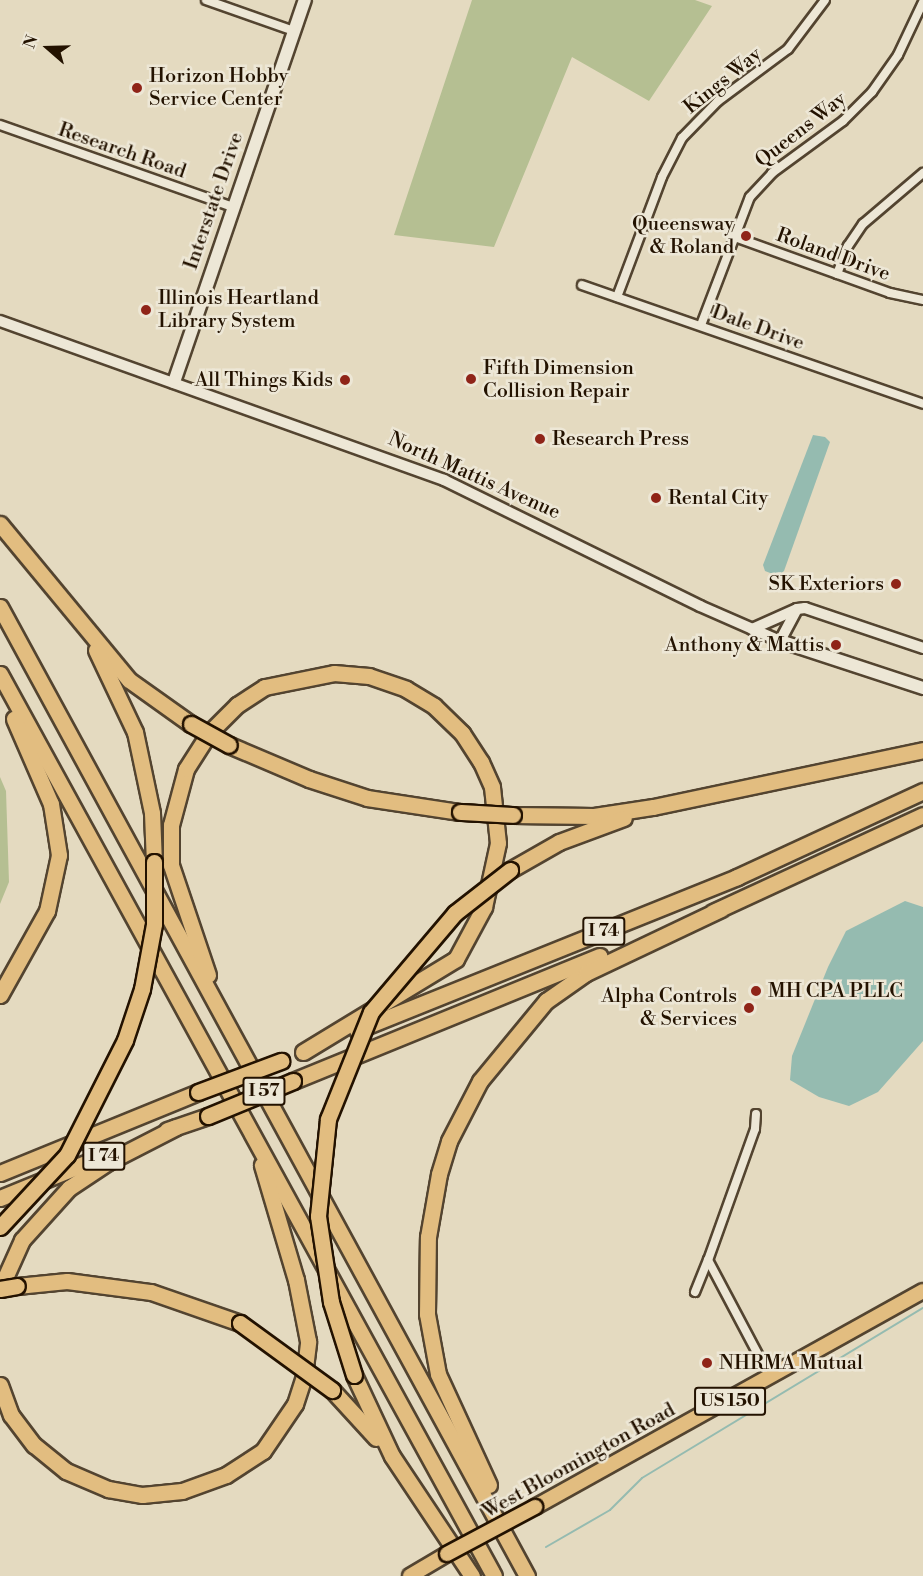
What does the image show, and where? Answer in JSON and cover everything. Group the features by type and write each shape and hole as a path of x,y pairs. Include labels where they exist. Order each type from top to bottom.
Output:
{"highway":[{"path":"0,524 129,680 191,724 229,745 309,779 367,798 460,812 594,816 652,807 923,750"},
{"name":"I 57","path":"0,607 528,1576"},
{"path":"0,1227 67,1155 125,1040 142,989 154,924 152,813 135,732 86,628"},
{"path":"225,1020 171,865 171,825 186,769 208,733 237,705 265,687 334,673 369,676 406,689 434,706 462,733 481,762 492,787 498,843 484,907 456,959 303,1052"},
{"name":"I 57","path":"0,674 494,1576"},
{"path":"0,689 49,796 59,855 47,911 0,995"},
{"name":"I 74","path":"0,1173 737,877 923,791"},
{"path":"472,1576 392,1456 354,1375 331,1302 318,1216 328,1119 371,1012 455,913 510,870 560,842 652,807"},
{"name":"I 74","path":"0,1198 720,909 923,815"},
{"path":"528,1576 445,1392 432,1353 425,1279 439,1174 449,1141 480,1081 546,1001 586,973 720,909"},
{"path":"0,1289 22,1240 69,1188 108,1162 176,1126"},
{"path":"0,1384 11,1414 34,1445 66,1471 108,1489 142,1495 182,1491 226,1475 262,1451 295,1404 304,1376 308,1341 296,1280 254,1137"},
{"path":"0,1289 67,1281 152,1292 240,1323 332,1390 392,1456"}],"main road":[{"name":"Interstate Drive","path":"174,382 305,0"},
{"name":"North Mattis Avenue","path":"780,641 923,688"},
{"name":"West Bloomington Road","path":"410,1576 923,1291"}],"street":[{"path":"206,0 294,31"},
{"name":"Kings Way","path":"617,297 662,177 682,138 704,114 788,49 825,0"},
{"name":"Queens Way","path":"701,325 732,236 747,202 762,182 843,121 872,92 898,55 923,2"},
{"name":"Research Road","path":"0,125 233,207"},
{"path":"837,274 863,224 921,179"},
{"name":"Roland Drive","path":"732,236 890,293 923,300"},
{"name":"Dale Drive","path":"582,285 923,404"},
{"name":"North Mattis Avenue","path":"0,321 444,480 780,641"},
{"path":"780,641 797,609"},
{"path":"752,629 797,609 816,611 923,648"},
{"path":"695,1292 755,1129 756,1114"},
{"path":"708,1260 770,1377"}],"green space":[{"path":"472,0 695,0 712,6 649,101 572,57 494,247 394,235"},
{"path":"0,777 6,791 9,882 0,904"}],"water":[{"path":"813,435 825,437 830,442 784,571 778,576 765,571 763,565"},
{"path":"905,901 923,907 923,1041 878,1092 849,1106 819,1097 790,1080 792,1056 828,967 846,931"}],"waterway":[{"path":"546,1547 610,1510 642,1478 923,1308"}],"place":[{"name":"Horizon Hobby Service Center","path":"137,88"},
{"name":"Queensway & Roland","path":"746,236"},
{"name":"Illinois Heartland Library System","path":"146,310"},
{"name":"Fifth Dimension Collision Repair","path":"471,379"},
{"name":"All Things Kids","path":"345,380"},
{"name":"Research Press","path":"540,439"},
{"name":"Rental City","path":"656,498"},
{"name":"SK Exteriors","path":"896,584"},
{"name":"Anthony & Mattis","path":"836,645"},
{"name":"MH CPA PLLC","path":"756,991"},
{"name":"Alpha Controls & Services","path":"749,1008"},
{"name":"NHRMA Mutual","path":"707,1363"}]}
